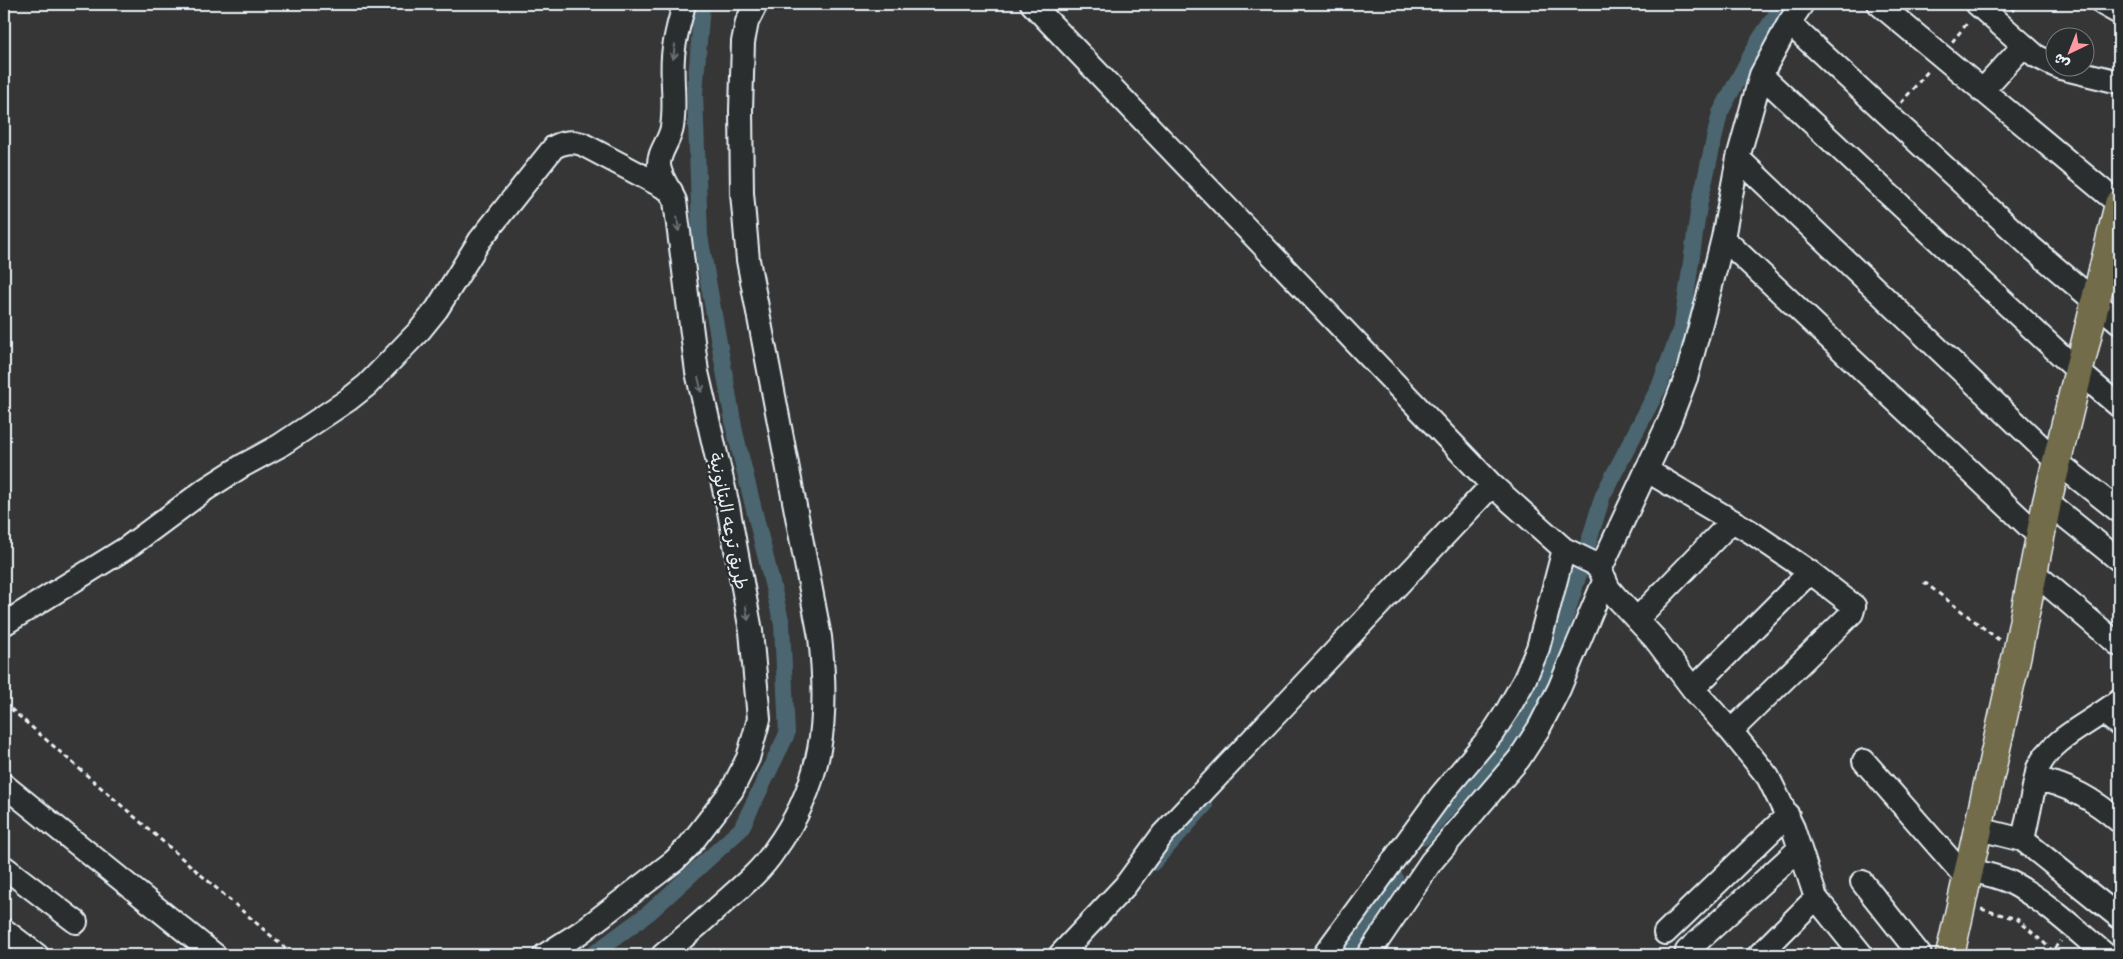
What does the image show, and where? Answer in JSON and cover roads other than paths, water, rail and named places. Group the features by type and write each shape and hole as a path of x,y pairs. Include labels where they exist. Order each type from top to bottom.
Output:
{"main road":[{"path":"1950,955 2017,654 2047,502 2119,204"}],"street":[{"name":"طريق ترعه البتانونية","path":"544,955 587,928 674,861 689,846 732,790 750,752 759,719 751,631 728,506 697,372 675,201 663,179 659,166 660,155 669,140 672,128 674,94 673,56 684,4"},
{"path":"663,955 752,876 774,852 793,823 808,793 817,761 823,722 824,671 820,637 748,260 742,193 741,110 744,42 747,22 756,4"},
{"path":"1032,4 1492,485 1587,563 1637,619 1669,656 1693,689 1731,731 1768,777 1788,815 1816,898 1855,953"},
{"path":"1324,955 1441,796 1492,734 1524,681 1538,648 1587,563 1646,470 1669,422 1687,375 1723,238 1738,158 1761,75 1789,23 1802,4"},
{"path":"1879,4 1940,57 2119,204"},
{"path":"2103,4 2119,13"},
{"path":"1978,6 2036,56 2046,61"},
{"path":"1789,23 2031,247 2119,322"},
{"path":"1982,91 2024,45"},
{"path":"1761,75 2078,371 2119,406"},
{"path":"2096,76 2119,82"},
{"path":"4,624 128,548 206,490 286,441 348,400 367,385 420,330 436,310 480,240 554,147 562,143 582,144 671,191"},
{"path":"1738,158 2057,462 2119,511"},
{"path":"1723,238 2040,536"},
{"path":"1646,470 1732,521 1810,572 1851,603 1854,609 1731,731"},
{"path":"1060,955 1124,886 1163,834 1492,485"},
{"path":"2047,502 2119,560"},
{"path":"1637,619 1732,521"},
{"path":"1368,955 1431,862 1519,759 1540,728 1559,689 1587,563"},
{"path":"1693,689 1810,572"},
{"path":"2033,572 2119,645"},
{"path":"2023,840 2036,779 2043,758 2051,749 2114,713"},
{"path":"1864,761 1965,884 1998,878 2020,888 2106,955"},
{"path":"2036,779 2054,782 2076,790 2119,821"},
{"path":"4,785 215,955"},
{"path":"1664,933 1788,815"},
{"path":"1979,829 2023,840 2119,917"},
{"path":"1687,950 1799,849"},
{"path":"4,867 76,922"},
{"path":"1862,882 1920,955"},
{"path":"1760,955 1816,898"},
{"path":"4,930 37,955"}],"waterway":[{"path":"592,955 650,912 741,829 787,734 782,624 735,432 700,236 695,93 702,4"},
{"path":"1424,837 1437,820 1512,740 1544,677 1568,610 1603,495 1659,387 1682,325 1699,206 1720,113 1759,40 1783,4"},
{"path":"1153,863 1205,805"},
{"path":"1343,955 1395,877"}]}
